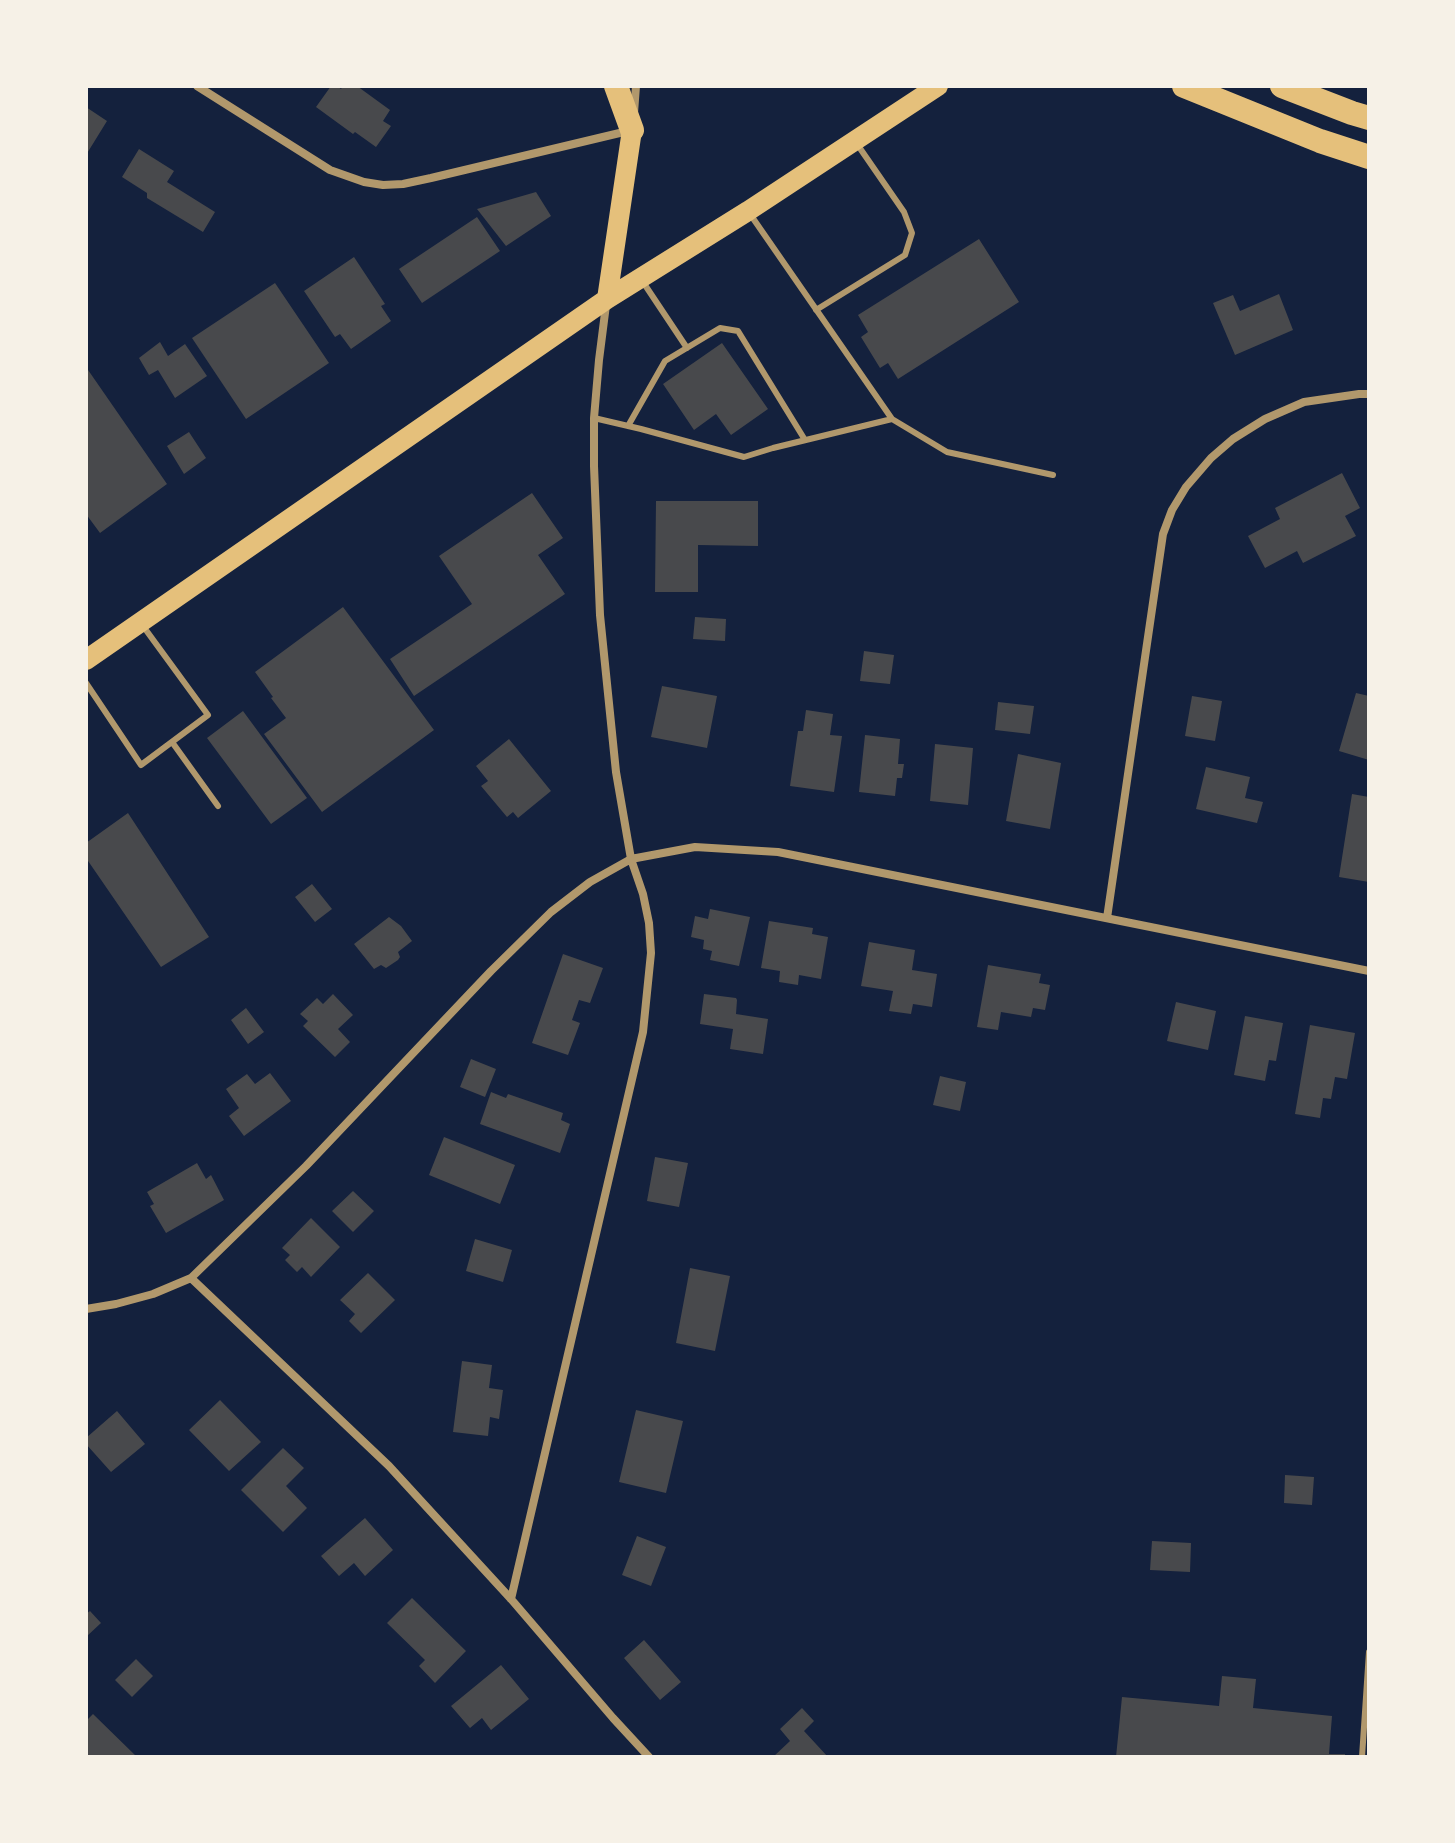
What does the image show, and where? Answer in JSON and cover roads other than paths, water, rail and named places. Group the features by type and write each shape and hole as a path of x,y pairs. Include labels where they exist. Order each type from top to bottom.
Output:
{"highway":[{"path":"616,86 632,130"},
{"path":"1184,86 1320,141 1369,157"},
{"path":"1282,86 1369,118"}],"main road":[{"path":"86,660 607,299 938,86"},
{"path":"607,299 632,130"}],"street":[{"path":"197,86 330,170 355,180 383,185 431,178 632,130 636,86"},
{"path":"511,1599 643,1032 651,953 649,923 631,859 616,772 600,615 594,418 607,299"},
{"path":"1107,918 1163,534 1172,510 1186,487 1211,458 1233,439 1265,419 1304,402 1369,394"},
{"path":"86,1309 153,1294 191,1278 306,1166 480,982 551,912 590,882 631,859 695,847 778,852 1369,971"},
{"path":"191,1278 389,1466 649,1757"}],"lane":[{"path":"816,310 905,255 912,233 904,212 854,140"},
{"path":"748,211 892,419 947,452 1053,475"},
{"path":"641,279 687,348"},
{"path":"628,426 665,361 720,328 738,331 805,440"},
{"path":"594,418 744,457 892,419"},
{"path":"86,683 141,765 208,715 140,622"},
{"path":"172,742 218,806"},
{"path":"1362,1757 1369,1652"}]}
